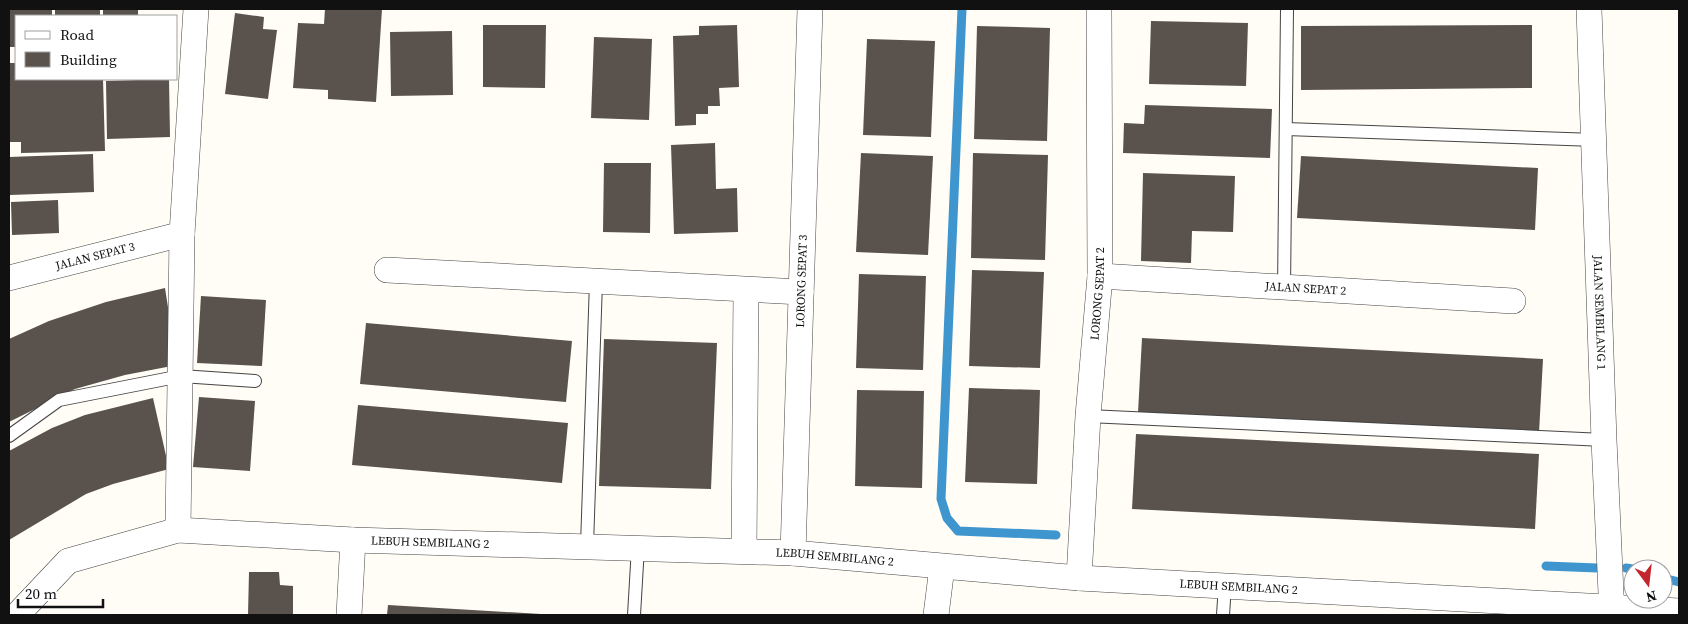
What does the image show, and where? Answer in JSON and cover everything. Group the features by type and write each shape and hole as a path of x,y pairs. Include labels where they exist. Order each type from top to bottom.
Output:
{"street":[{"path":"178,530 182,234 196,9"},
{"name":"LORONG SEPAT 3","path":"793,553 810,9"},
{"name":"LORONG SEPAT 2","path":"1079,578 1088,416 1100,276 1099,9"},
{"name":"JALAN SEMBILANG 1","path":"1589,9 1612,612"},
{"name":"JALAN SEPAT 3","path":"9,278 182,234"},
{"path":"387,270 800,292"},
{"name":"JALAN SEPAT 2","path":"1100,276 1284,289 1512,301"},
{"path":"744,550 746,290"},
{"name":"LEBUH SEMBILANG 2","path":"17,615 68,561 178,530 353,540 744,550 1079,578 1225,585 1612,612 1679,611"},
{"path":"349,615 353,540"},
{"path":"936,615 942,567"}],"lane":[{"path":"1284,289 1287,9"},
{"path":"1286,128 1595,140"},
{"path":"586,545 596,282"},
{"path":"9,436 58,400 181,376 255,381"},
{"path":"1088,416 1604,440"},
{"path":"634,615 638,547"},
{"path":"1223,615 1225,585"}],"building":[{"path":"9,9 52,9 52,15 15,15 15,47 9,47"},
{"path":"55,9 100,9 100,15 55,15"},
{"path":"103,9 138,9 138,15 103,15"},
{"path":"325,9 382,9 376,102 328,99 328,90 293,88 298,23 324,24"},
{"path":"235,13 264,17 263,29 277,30 268,99 225,94"},
{"path":"1151,21 1248,23 1246,86 1149,84"},
{"path":"483,25 546,25 545,88 483,87"},
{"path":"737,25 739,87 719,88 720,106 708,106 708,114 696,114 696,125 675,126 673,36 699,35 699,26"},
{"path":"1532,25 1532,88 1301,90 1301,26"},
{"path":"977,26 1050,28 1047,141 974,139"},
{"path":"452,31 453,95 391,96 390,32"},
{"path":"594,37 652,39 649,120 591,118"},
{"path":"867,39 935,41 931,137 863,135"},
{"path":"9,63 15,63 15,80 103,80 105,151 21,153 21,142 9,142"},
{"path":"169,80 170,137 107,139 106,81"},
{"path":"1145,105 1272,109 1270,158 1123,153 1124,123 1144,124"},
{"path":"715,143 716,189 737,188 738,232 674,234 671,145"},
{"path":"861,153 933,156 928,255 856,252"},
{"path":"973,153 1048,155 1045,260 971,258"},
{"path":"93,154 94,192 10,195 9,157"},
{"path":"1301,156 1538,168 1535,230 1297,218"},
{"path":"604,163 651,163 650,233 603,232"},
{"path":"1143,173 1235,176 1233,232 1192,231 1191,263 1141,261"},
{"path":"58,200 59,233 12,235 11,202"},
{"path":"972,270 1044,272 1040,368 969,366"},
{"path":"859,274 926,276 923,370 856,368"},
{"path":"165,288 177,365 125,375 75,389 9,422 9,339 49,321 106,302"},
{"path":"201,296 266,300 262,366 197,363"},
{"path":"366,323 572,341 566,402 360,384"},
{"path":"1142,338 1543,359 1539,433 1138,413"},
{"path":"604,339 717,343 711,489 599,486"},
{"path":"969,388 1040,390 1037,484 965,482"},
{"path":"857,390 924,391 922,488 855,486"},
{"path":"199,397 255,401 250,471 193,467"},
{"path":"153,398 169,469 113,484 86,494 9,540 9,451 52,428 85,415"},
{"path":"358,405 568,423 562,483 352,465"},
{"path":"1136,434 1539,454 1535,529 1132,509"},
{"path":"249,572 279,572 280,585 293,586 293,615 248,615"},
{"path":"388,605 541,614 541,615 387,615"}],"waterway":[{"path":"962,9 941,499 947,518 958,531 1056,535"},
{"path":"1546,566 1597,568"},
{"path":"1673,580 1679,582"}]}
